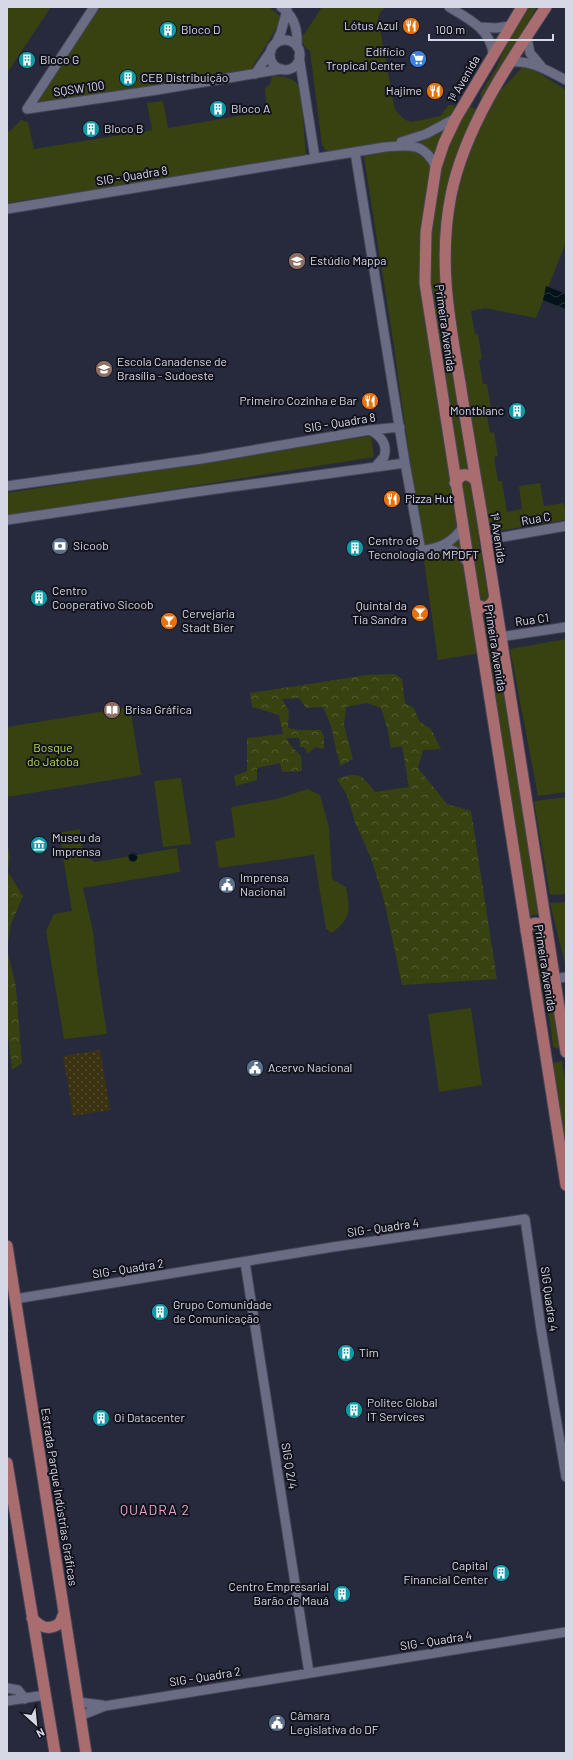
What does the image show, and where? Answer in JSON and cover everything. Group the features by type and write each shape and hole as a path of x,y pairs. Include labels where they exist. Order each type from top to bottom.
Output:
{"main road":[{"path":"494,53 522,7"},
{"name":"Primeira Avenida","path":"476,481 447,302 444,258 451,193 461,160 475,125 488,100 546,7"},
{"name":"1ª Avenida","path":"456,118 474,90 494,53"},
{"path":"474,90 478,100 488,100"},
{"name":"Primeira Avenida","path":"456,118 444,143 436,167 426,232 425,284 566,1185"},
{"path":"455,483 462,475 470,475 476,481"},
{"name":"1ª Avenida","path":"476,481 494,599"},
{"path":"475,604 485,608 492,604 494,599"},
{"name":"Primeira Avenida","path":"494,599 518,737 545,927 554,979 562,1002 566,1051"},
{"path":"526,931 530,924 534,923 538,923 545,927"},
{"path":"546,1051 553,1056 562,1054 566,1051"},
{"name":"Estrada Parque Indústrias Gráficas","path":"7,1246 86,1753"},
{"path":"7,1463 55,1753"},
{"path":"32,1618 39,1626 50,1628 60,1623 64,1613"}],"street":[{"name":"SQSW 100","path":"94,7 27,109 285,69"},
{"path":"449,7 479,27 488,36 494,53"},
{"path":"255,74 276,43 281,32 284,9"},
{"path":"284,9 293,20 298,33 296,64 285,69"},
{"path":"479,27 496,28 510,26"},
{"path":"527,38 530,52 542,67"},
{"path":"276,43 285,40 290,41 298,51 315,158"},
{"path":"270,51 271,60 278,68 285,69 303,82"},
{"path":"511,62 523,61 542,67 566,80"},
{"name":"SIG - Quadra 8","path":"385,147 426,134 456,118"},
{"name":"SIG - Quadra 8","path":"7,209 315,158 403,145 421,148 426,152 436,167"},
{"path":"355,152 405,463 421,551 443,546 457,535 463,527"},
{"name":"SIG - Quadra 8","path":"7,486 201,459 370,430 400,427"},
{"path":"370,430 378,435 385,446 384,457 376,466"},
{"path":"7,520 405,463"},
{"name":"Rua C","path":"486,540 566,526"},
{"path":"443,546 460,554 469,564"},
{"name":"Rua C1","path":"500,637 566,627"},
{"path":"554,979 566,977"},
{"name":"SIG - Quadra 4","path":"245,1262 333,1247 525,1219"},
{"name":"SIG Quadra 4","path":"525,1219 541,1329 564,1454 566,1477"},
{"name":"SIG - Quadra 2","path":"15,1299 245,1262"},
{"name":"SIG Q 2/4","path":"245,1262 309,1673"},
{"path":"559,1432 566,1441"},
{"name":"SIG - Quadra 4","path":"309,1673 566,1632"},
{"name":"SIG - Quadra 2","path":"80,1716 105,1706 309,1673"},
{"path":"7,1688 18,1690 25,1699"},
{"path":"7,1701 45,1695"},
{"name":"SIG - Quadra 2","path":"78,1702 105,1706"}],"green space":[{"path":"7,7 51,7 7,73"},
{"path":"102,7 269,7 280,16 279,24 250,71 42,104 39,102 39,96 93,14"},
{"path":"322,7 387,7 380,12 378,18 395,110 405,120 412,122 440,116 449,105 453,105 455,108 447,119 434,128 417,135 378,145 327,152 322,145 310,51 305,47 301,39"},
{"path":"529,7 537,7 484,98 481,98 480,94 496,68 508,41"},
{"path":"525,64 566,90 566,242 536,318 485,308 471,311 475,334 478,334 482,359 479,360 483,384 487,384 491,408 486,409 490,433 494,432 498,456 494,457 498,481 502,481 507,512 522,509 519,486 540,483 544,506 564,503 566,520 478,534 539,914 528,916 486,652 438,660 393,340 363,151 411,142 443,130 470,106 481,112"},
{"path":"272,76 286,77 293,80 299,86 301,91 306,156 7,203 7,131 10,131 21,120 28,122 34,149 152,130 147,103 163,101 168,128 267,111 265,88 270,84"},
{"path":"371,436 374,457 7,516 7,493"},
{"path":"566,639 566,792 538,796 510,649"},
{"path":"395,674 402,679 405,703 414,708 419,721 431,729 441,749 423,750 418,768 447,804 471,811 497,979 402,985 384,900 371,858 355,822 347,795 337,779 350,775 359,776 367,782 375,792 409,787 402,746 391,748 387,727 381,708 367,703 346,707 344,725 353,759 340,766 331,726 323,707 306,708 299,698 282,699 289,711 288,728 299,730 321,730 324,737 324,749 315,747 308,754 304,747 300,747 299,738 286,738 301,756 302,771 282,772 280,763 257,768 257,780 236,786 234,776 247,771 247,738 283,734 279,715 252,707 250,693 367,675"},
{"name":"Bosque do Jatoba","path":"130,707 141,775 7,797 7,727"},
{"path":"7,772 15,778 7,787"},
{"path":"181,778 191,844 163,847 154,781"},
{"path":"308,789 320,795 329,827 332,879 346,887 349,907 348,913 339,927 332,933 326,929 314,855 219,868 215,841 235,837 231,807 276,799"},
{"path":"566,797 566,894 550,895 534,801"},
{"path":"80,829 84,856 95,862 177,848 180,872 83,888 93,931 107,1034 64,1039 46,931 54,914 72,911 59,833"},
{"path":"7,841 10,856 8,872 23,896 11,924 7,949"},
{"path":"566,902 566,968 550,903"},
{"path":"534,929 538,932 543,963 552,994 560,1046 558,1049 553,1047 549,1016 541,995 531,930"},
{"path":"7,949 16,987 22,1063 12,1070 7,1027"},
{"path":"471,1008 482,1085 439,1092 428,1014"},
{"path":"562,1061 566,1087 566,1154 552,1063"}],"sand":[{"path":"100,1050 110,1110 73,1116 63,1056"}],"water":[{"path":"546,286 566,294 566,309 543,300"},
{"path":"131,853 135,853 137,857 135,861 131,861 129,859 129,855"}],"place":[{"name":"Lótus Azul","path":"411,26"},
{"name":"Bloco D","path":"168,30"},
{"name":"Edifício Tropical Center","path":"418,59"},
{"name":"Bloco G","path":"27,60"},
{"name":"CEB Distribuição","path":"128,78"},
{"name":"Hajime","path":"435,91"},
{"name":"Bloco A","path":"218,109"},
{"name":"Bloco B","path":"91,129"},
{"name":"Estúdio Mappa","path":"297,261"},
{"name":"Escola Canadense de Brasília - Sudoeste","path":"104,369"},
{"name":"Primeiro Cozinha e Bar","path":"370,401"},
{"name":"Montblanc","path":"517,411"},
{"name":"Pizza Hut","path":"392,499"},
{"name":"Sicoob","path":"60,546"},
{"name":"Centro de Tecnologia do MPDFT","path":"355,548"},
{"name":"Centro Cooperativo Sicoob","path":"39,598"},
{"name":"Quintal da Tia Sandra","path":"420,613"},
{"name":"Cervejaria Stadt Bier","path":"169,621"},
{"name":"Brisa Gráfica","path":"112,710"},
{"name":"Museu da Imprensa","path":"39,845"},
{"name":"Imprensa Nacional","path":"227,885"},
{"name":"Acervo Nacional","path":"255,1068"},
{"name":"Grupo Comunidade de Comunicação","path":"160,1312"},
{"name":"Tim","path":"346,1353"},
{"name":"Politec Global IT Services","path":"354,1410"},
{"name":"Oi Datacenter","path":"101,1418"},
{"name":"Capital Financial Center","path":"501,1573"},
{"name":"Centro Empresarial Barão de Mauá","path":"342,1594"},
{"name":"Câmara Legislativa do DF","path":"277,1723"}],"district":[{"name":"QUADRA 2","path":"155,1510"}]}
